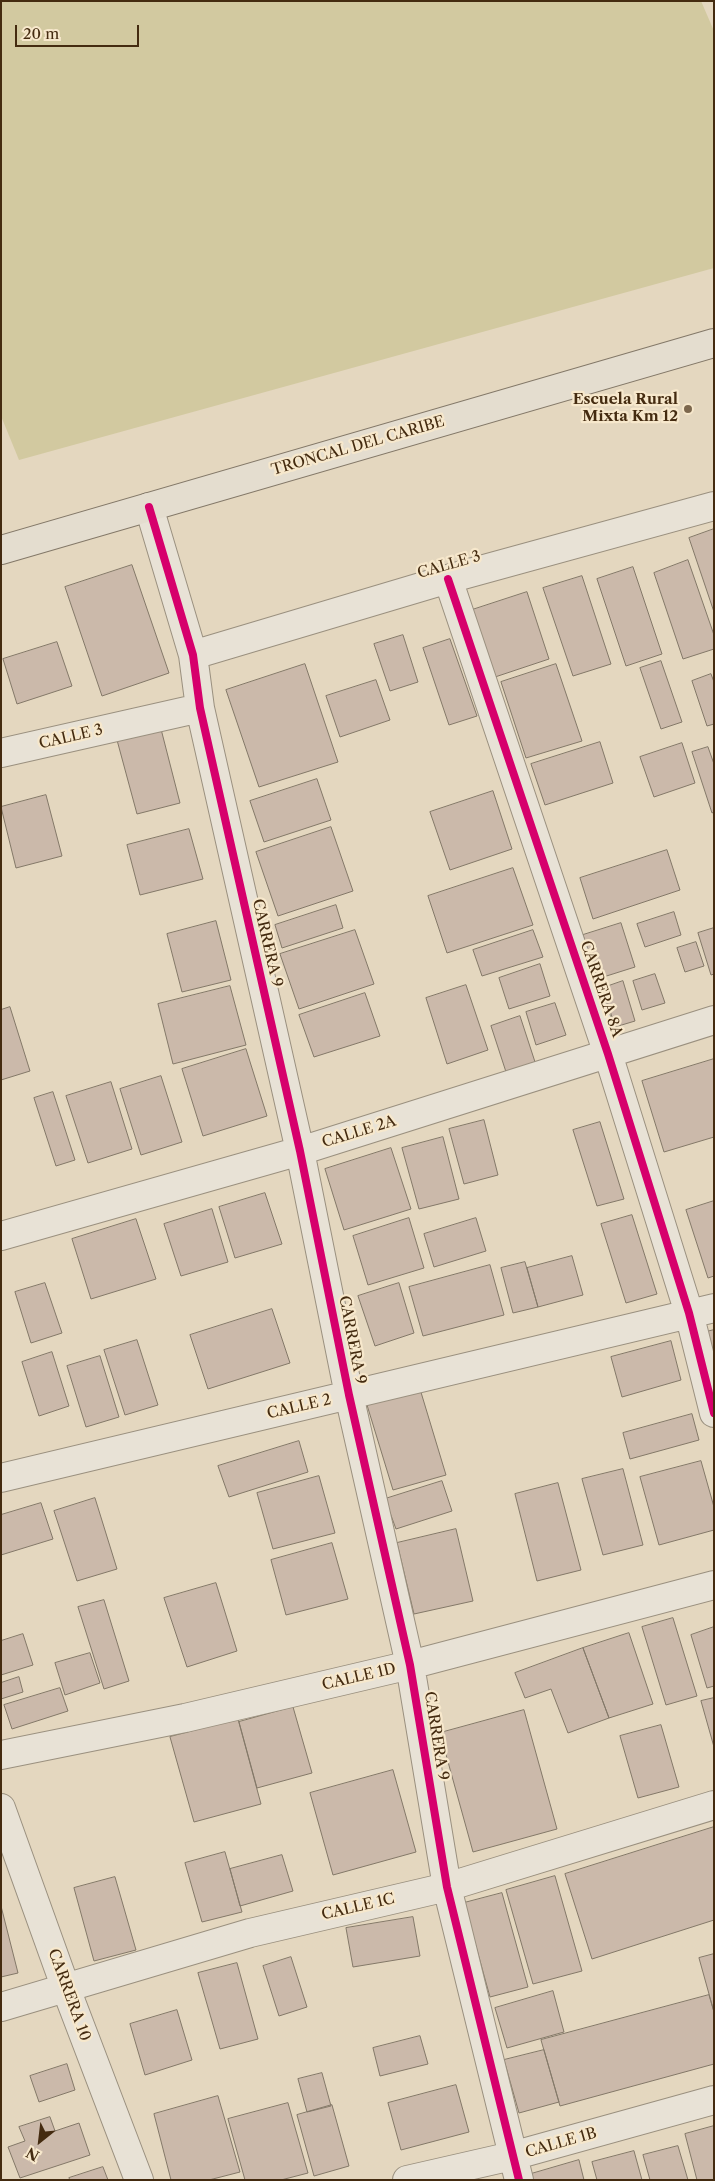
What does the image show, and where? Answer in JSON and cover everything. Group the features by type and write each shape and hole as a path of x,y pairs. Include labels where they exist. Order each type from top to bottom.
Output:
{"highway":[{"name":"TRONCAL DEL CARIBE","path":"1,550 714,343"}],"street":[{"name":"CALLE 3","path":"193,655 448,579 714,506"},
{"name":"CARRERA 9","path":"149,507 193,655 200,708 300,1151 349,1395 410,1665 447,1887 516,2168"},
{"name":"CARRERA 8A","path":"448,579 608,1054 701,1310 714,1413"},
{"name":"CALLE 3","path":"1,753 200,708"},
{"name":"CALLE 2A","path":"1,1236 300,1151 714,1020"},
{"name":"CALLE 2","path":"1,1478 701,1310"},
{"name":"CALLE 1D","path":"1,1755 185,1718 410,1665 714,1586"},
{"name":"CALLE 1C","path":"1,2006 250,1933 447,1887 714,1805"},
{"name":"CARRERA 10","path":"1,1808 65,1986 139,2180"},
{"name":"CALLE 1B","path":"407,2180 516,2168 714,2100"}],"shaded area":[{"path":"1,1 701,1 714,31 714,268 19,460 1,416"}],"building":[{"path":"714,529 714,612 689,538"},
{"path":"688,560 714,635 714,649 683,659 654,573"},
{"path":"132,565 169,673 102,696 65,587"},
{"path":"633,567 662,654 626,666 597,579"},
{"path":"582,576 611,664 573,676 543,588"},
{"path":"527,592 549,659 495,677 472,610"},
{"path":"403,635 418,682 390,691 374,644"},
{"path":"450,639 477,716 449,725 423,648"},
{"path":"57,642 72,686 17,704 3,659"},
{"path":"661,661 682,722 661,729 640,668"},
{"path":"305,664 338,762 259,787 226,690"},
{"path":"556,664 582,741 526,758 501,682"},
{"path":"711,674 714,682 714,724 707,726 692,681"},
{"path":"376,680 390,720 340,737 326,696"},
{"path":"161,729 180,803 137,814 117,740"},
{"path":"600,742 613,783 545,805 531,764"},
{"path":"682,743 695,783 654,797 640,757"},
{"path":"708,747 714,764 714,812 712,813 692,752"},
{"path":"317,779 331,820 264,842 250,801"},
{"path":"493,791 512,849 450,870 430,812"},
{"path":"46,795 62,856 16,868 1,807"},
{"path":"331,827 353,891 278,916 256,852"},
{"path":"189,829 203,879 140,895 127,845"},
{"path":"667,850 680,890 593,919 580,878"},
{"path":"513,868 533,925 447,953 428,896"},
{"path":"336,905 343,928 282,948 275,925"},
{"path":"674,912 681,935 645,947 637,924"},
{"path":"216,921 231,980 182,992 167,934"},
{"path":"621,923 635,967 597,979 583,935"},
{"path":"714,928 714,974 711,975 698,933"},
{"path":"355,930 374,984 299,1009 280,954"},
{"path":"533,930 543,957 482,976 473,950"},
{"path":"696,942 704,966 685,972 677,948"},
{"path":"540,964 550,996 509,1009 499,978"},
{"path":"655,974 665,1003 642,1010 633,981"},
{"path":"623,981 635,1021 615,1027 603,988"},
{"path":"466,985 488,1050 447,1064 426,998"},
{"path":"230,986 246,1045 173,1064 158,1004"},
{"path":"365,993 380,1036 314,1057 299,1015"},
{"path":"555,1003 566,1035 536,1045 526,1012"},
{"path":"10,1007 30,1071 1,1080 1,1010"},
{"path":"520,1016 536,1065 507,1075 491,1026"},
{"path":"246,1049 267,1116 203,1136 182,1069"},
{"path":"714,1059 714,1137 664,1152 642,1081"},
{"path":"161,1076 182,1142 141,1155 120,1089"},
{"path":"111,1082 132,1149 88,1163 66,1096"},
{"path":"53,1092 75,1160 56,1166 34,1098"},
{"path":"484,1120 498,1175 464,1184 449,1129"},
{"path":"600,1122 624,1199 597,1206 573,1130"},
{"path":"443,1137 459,1199 419,1209 402,1148"},
{"path":"391,1148 411,1209 344,1230 325,1169"},
{"path":"265,1193 282,1244 235,1258 219,1207"},
{"path":"714,1201 714,1276 708,1278 686,1210"},
{"path":"212,1209 228,1262 181,1276 164,1224"},
{"path":"632,1215 657,1294 626,1303 601,1224"},
{"path":"409,1218 424,1268 368,1285 353,1236"},
{"path":"476,1218 486,1251 434,1267 424,1234"},
{"path":"136,1219 156,1279 91,1299 72,1239"},
{"path":"572,1256 583,1295 538,1307 527,1268"},
{"path":"525,1262 538,1307 513,1313 501,1268"},
{"path":"490,1265 504,1315 423,1336 409,1287"},
{"path":"45,1283 62,1333 31,1343 15,1292"},
{"path":"399,1283 414,1333 375,1346 358,1296"},
{"path":"272,1309 290,1363 208,1389 190,1335"},
{"path":"714,1330 714,1356 706,1332"},
{"path":"137,1340 158,1405 125,1415 104,1350"},
{"path":"671,1341 681,1380 622,1397 611,1357"},
{"path":"52,1352 69,1406 39,1416 22,1362"},
{"path":"100,1356 119,1417 86,1427 67,1366"},
{"path":"420,1389 446,1475 393,1490 367,1405"},
{"path":"692,1414 699,1440 630,1459 623,1433"},
{"path":"299,1441 308,1472 229,1497 218,1466"},
{"path":"701,1461 714,1507 714,1530 659,1545 640,1477"},
{"path":"623,1469 643,1545 603,1555 582,1479"},
{"path":"319,1476 335,1533 273,1549 257,1493"},
{"path":"442,1481 452,1511 396,1529 385,1499"},
{"path":"558,1483 581,1570 537,1581 515,1494"},
{"path":"95,1498 117,1569 77,1581 54,1511"},
{"path":"41,1503 53,1539 1,1555 1,1515"},
{"path":"456,1529 473,1601 414,1614 397,1543"},
{"path":"332,1543 348,1599 286,1615 271,1560"},
{"path":"216,1583 237,1651 187,1667 164,1598"},
{"path":"104,1600 129,1681 104,1689 78,1607"},
{"path":"673,1618 697,1696 666,1705 642,1627"},
{"path":"714,1627 714,1686 707,1688 691,1635"},
{"path":"629,1633 653,1704 609,1718 583,1648"},
{"path":"23,1634 33,1665 1,1675 1,1641"},
{"path":"583,1648 609,1718 568,1733 551,1689 525,1698 515,1673"},
{"path":"90,1653 100,1683 65,1695 55,1663"},
{"path":"19,1677 23,1692 1,1699 1,1683"},
{"path":"60,1688 68,1711 12,1729 4,1705"},
{"path":"714,1698 714,1747 701,1701"},
{"path":"293,1707 312,1773 257,1788 239,1722"},
{"path":"524,1710 557,1829 473,1852 440,1733"},
{"path":"238,1719 261,1804 194,1822 170,1737"},
{"path":"661,1725 679,1787 638,1798 620,1736"},
{"path":"393,1770 416,1852 333,1875 310,1793"},
{"path":"714,1827 714,1920 592,1959 565,1874"},
{"path":"225,1852 242,1912 202,1922 185,1863"},
{"path":"282,1855 293,1891 240,1906 230,1869"},
{"path":"555,1876 582,1971 533,1984 506,1890"},
{"path":"115,1877 136,1950 94,1961 74,1888"},
{"path":"502,1893 528,1987 490,1997 464,1903"},
{"path":"1,1906 18,1973 1,1977"},
{"path":"413,1917 420,1956 353,1967 346,1928"},
{"path":"714,1954 714,2012 699,1958"},
{"path":"291,1957 307,2007 279,2016 263,1966"},
{"path":"237,1963 258,2039 220,2049 198,1973"},
{"path":"553,1991 564,2032 507,2048 495,2008"},
{"path":"709,1995 714,2012 714,2064 560,2106 541,2040"},
{"path":"177,2010 192,2060 145,2075 130,2024"},
{"path":"420,2036 428,2064 380,2076 373,2048"},
{"path":"544,2050 559,2102 519,2113 504,2060"},
{"path":"67,2064 75,2090 39,2102 30,2076"},
{"path":"322,2073 331,2106 307,2112 298,2079"},
{"path":"456,2085 469,2132 401,2150 388,2103"},
{"path":"218,2096 240,2172 209,2180 171,2180 154,2114"},
{"path":"288,2103 308,2173 281,2180 245,2180 228,2119"},
{"path":"332,2105 349,2166 314,2176 297,2115"},
{"path":"50,2117 55,2131 79,2123 90,2155 20,2178 8,2147 25,2141 19,2127"},
{"path":"714,2126 714,2180 697,2180 685,2134"},
{"path":"678,2146 688,2180 650,2180 643,2155"},
{"path":"634,2151 642,2180 597,2180 592,2162"},
{"path":"579,2160 584,2180 533,2180 531,2174"},
{"path":"103,2167 108,2180 70,2180 69,2178"}],"cycle path":[{"path":"149,507 193,655 200,708 300,1151 349,1395 410,1665 447,1887 519,2180"},
{"path":"448,579 608,1054 689,1313 714,1413"}],"place":[{"name":"Escuela Rural Mixta Km 12","path":"688,409"}]}
